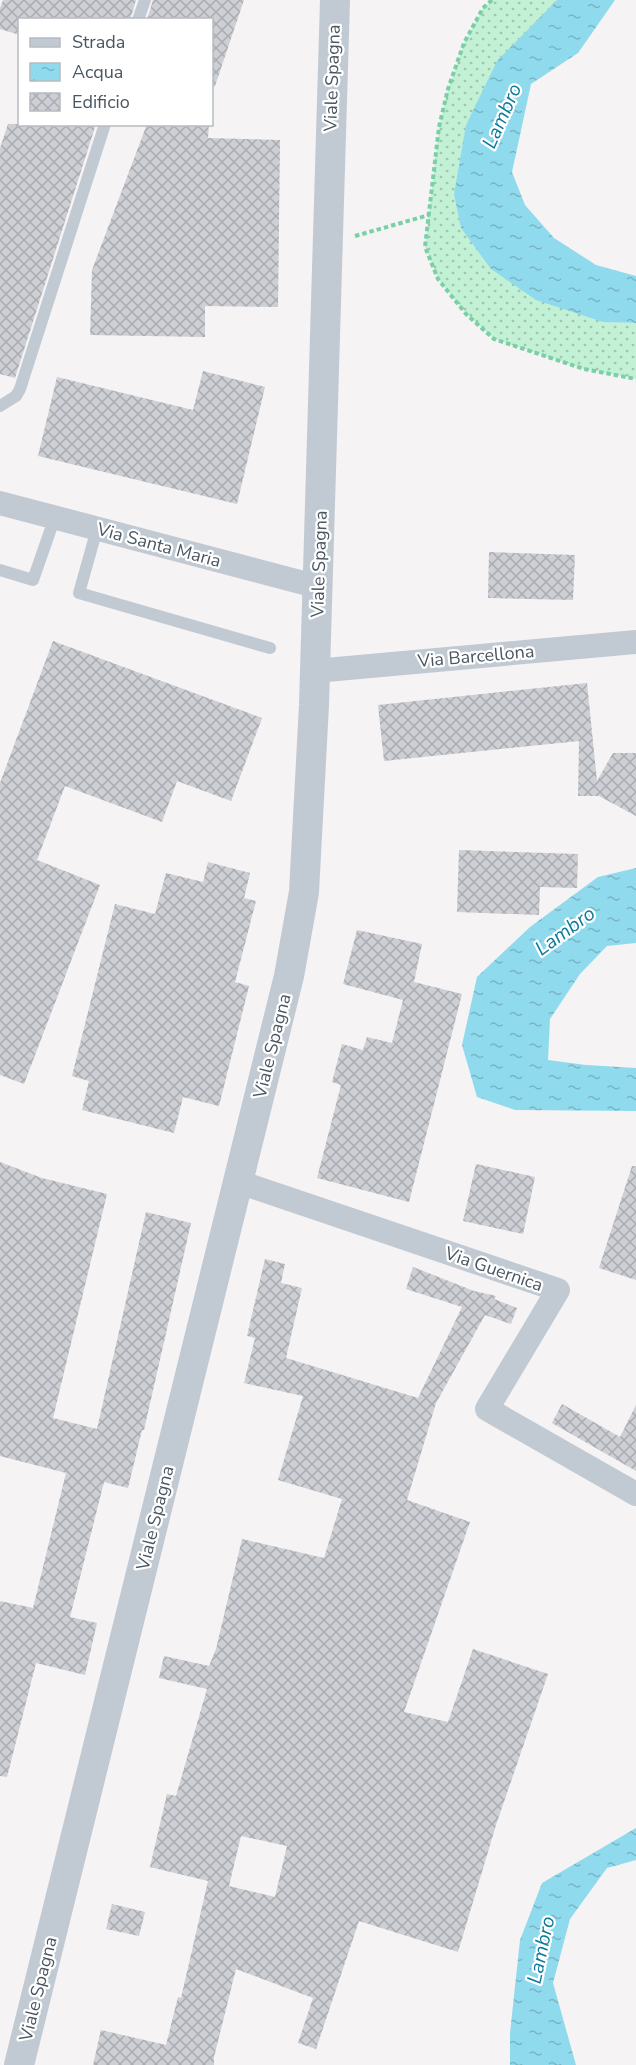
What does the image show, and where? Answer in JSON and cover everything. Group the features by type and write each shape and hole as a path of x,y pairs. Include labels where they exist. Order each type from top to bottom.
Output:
{"street":[{"name":"Viale Spagna","path":"19,2065 239,1182 289,976 304,892 319,587 334,0"},
{"name":"Via Santa Maria","path":"0,503 319,587"},
{"name":"Via Barcellona","path":"315,671 636,642"},
{"name":"Via Guernica","path":"239,1182 558,1290 487,1409 636,1494"}],"lane":[{"path":"139,18 145,0"},
{"path":"0,406 16,396 20,389 104,126"},
{"path":"0,570 33,580 55,517"},
{"path":"97,529 79,593 270,648"}],"path":[{"path":"492,0 483,8 464,43 448,89 439,127 426,247 438,279 466,314 494,339 584,369 636,379"},
{"path":"328,243 429,215"}],"green space":[{"path":"492,0 557,0 466,125 603,322 636,323 636,379 584,369 494,339 466,314 438,279 425,247 439,127 448,89 464,43 483,8"}],"water":[{"name":"Lambro","path":"557,0 615,0 578,53 531,84 512,172 525,205 554,238 596,265 636,276 636,323 603,322 536,300 491,269 461,228 454,194 466,125 497,61"},
{"name":"Lambro","path":"636,868 636,943 607,946 580,974 550,1019 548,1060 636,1068 636,1111 515,1110 477,1097 462,1045 477,977 530,927 598,877"},
{"name":"Lambro","path":"636,1828 636,1860 607,1868 570,1919 553,1983 576,2065 510,2065 510,2033 520,1940 542,1883"}],"building":[{"path":"3,0 136,0 131,18 18,18 18,34 0,29 0,8"},
{"path":"153,0 244,0 215,86 213,85 213,18 148,18"},
{"path":"8,124 95,126 15,378 0,374 0,148"},
{"path":"146,126 209,126 208,138 280,140 278,307 205,306 205,337 90,335 92,270"},
{"path":"203,371 265,387 237,504 38,456 57,377 193,410"},
{"path":"489,552 575,555 573,600 488,598"},
{"path":"53,641 262,718 231,801 177,781 162,822 65,786 37,860 100,885 24,1084 0,1075 0,783"},
{"path":"587,683 597,781 613,753 636,753 636,816 599,796 578,796 579,741 384,761 378,705"},
{"path":"459,850 578,854 577,888 540,887 539,915 457,912"},
{"path":"208,862 250,873 244,898 256,901 235,982 249,986 219,1106 183,1097 174,1133 82,1110 89,1081 72,1076 115,904 155,914 166,873 203,882"},
{"path":"357,930 422,944 414,982 462,994 409,1202 317,1178 341,1085 332,1082 342,1044 363,1050 367,1037 392,1043 403,1000 343,984"},
{"path":"0,1162 42,1178 107,1194 53,1418 97,1429 146,1212 191,1223 144,1430 142,1430 128,1488 104,1482 70,1617 97,1623 85,1675 36,1663 7,1777 0,1776 0,1601 33,1608 66,1473 0,1456"},
{"path":"476,1164 535,1177 523,1234 463,1221"},
{"path":"632,1166 636,1166 636,1280 599,1268"},
{"path":"265,1259 285,1264 281,1283 302,1288 286,1358 418,1398 462,1307 406,1289 413,1267 474,1291 496,1296 494,1299 517,1308 511,1324 485,1315 436,1403 407,1500 470,1522 404,1712 448,1722 473,1649 548,1674 496,1825 458,1952 359,1921 316,2049 298,2043 313,1998 236,1969 214,2065 93,2065 101,2030 166,2045 178,1997 181,1998 208,1881 150,1867 167,1794 176,1796 207,1689 159,1678 164,1656 209,1666 216,1649 242,1539 324,1558 342,1499 278,1480 303,1396 244,1383 255,1338 247,1336","holes":["241,1836 287,1846 275,1897 229,1886"]},
{"path":"562,1404 620,1437 636,1405 636,1471 552,1423"},
{"path":"112,1904 145,1912 139,1936 106,1929"}]}
